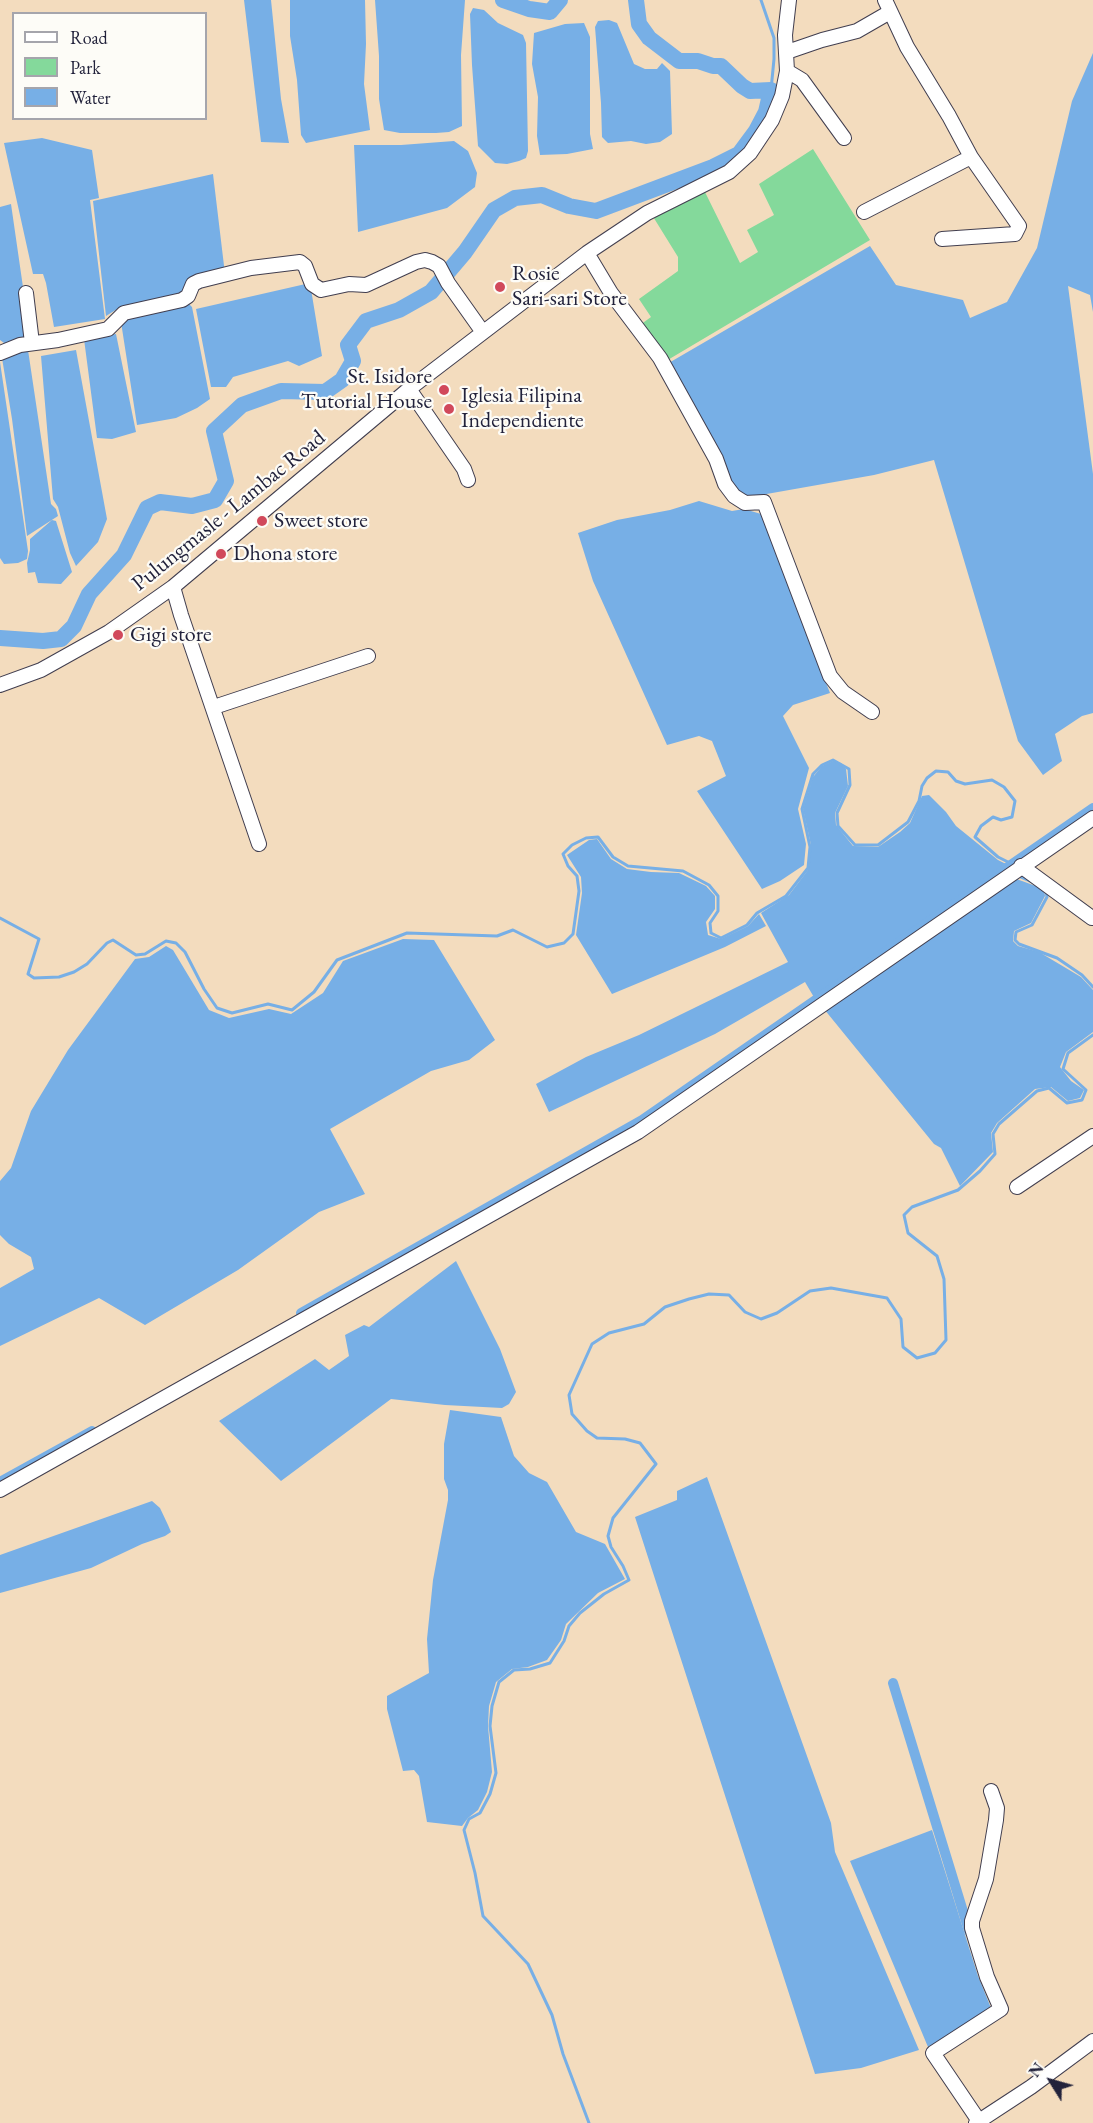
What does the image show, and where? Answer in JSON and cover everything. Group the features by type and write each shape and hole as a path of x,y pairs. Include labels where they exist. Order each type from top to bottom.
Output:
{"street":[{"name":"Pulungmasle - Lambac Road","path":"0,685 41,670 109,632 173,587 409,389 482,331 587,253 647,213 729,172 750,153 772,120 782,96 787,71 788,51 785,34 789,0"},
{"path":"788,51 857,31 888,6 907,47 950,116 971,158 1017,222 1018,231 1010,234 942,239"},
{"path":"787,71 802,80 844,138"},
{"path":"864,212 971,158"},
{"path":"587,253 611,293 660,358 716,459 724,484 734,496 745,503 764,502 830,676 843,692 872,712"},
{"path":"0,353 20,345 58,340 108,329 124,313 186,298 195,282 251,268 300,262 305,266 312,285 321,290 349,284 366,285 425,260 439,266 448,283 482,331"},
{"path":"26,293 32,343"},
{"path":"409,389 464,470 468,480"},
{"path":"173,587 259,844"},
{"path":"214,707 368,656"},
{"path":"0,1490 638,1132 1093,818"},
{"path":"1015,870 1092,918"},
{"path":"1017,1187 1093,1136"},
{"path":"991,1791 997,1808 996,1820 986,1880 972,1921 972,1928 987,1977 1001,2009 933,2053 978,2122 1031,2087 1093,2041"}],"green space":[{"path":"813,149 870,240 666,361 640,325 651,317 639,299 678,271 678,257 652,215 703,188 740,263 758,252 747,230 774,215 759,184"}],"water":[{"path":"244,0 271,0 281,99 289,143 261,142"},
{"path":"290,0 365,0 364,84 370,130 306,143 301,135 297,80 290,36"},
{"path":"375,0 465,0 461,55 462,126 449,132 436,133 400,133 384,130 379,99"},
{"path":"473,8 484,10 498,23 523,35 526,43 528,151 526,158 519,161 507,164 495,163 478,146 470,14"},
{"path":"609,20 617,23 634,64 645,69 657,69 662,63 670,71 672,134 660,142 608,143 602,137 595,27 598,21"},
{"path":"584,23 590,37 590,134 593,149 567,154 540,155 537,136 538,97 532,64 534,33 565,24"},
{"path":"1093,53 1093,312 1090,295 1068,286 1093,474 1093,713 1082,716 1055,734 1062,761 1043,775 1018,741 934,460 874,475 744,498 735,495 667,364 870,246 896,285 963,300 970,318 1007,302 1037,248 1072,101"},
{"path":"42,138 92,150 99,198 90,200 105,319 54,327 43,274 33,274 4,143"},
{"path":"454,141 468,151 477,173 475,187 447,208 358,232 354,145 401,145"},
{"path":"213,174 225,274 188,279 187,292 122,306 106,316 93,201"},
{"path":"11,204 25,301 27,335 8,346 0,340 0,207"},
{"path":"310,283 322,356 299,366 288,361 233,377 226,387 211,387 196,309"},
{"path":"189,304 192,307 210,399 176,418 137,425 121,322 129,316"},
{"path":"116,334 136,432 112,439 97,438 84,339"},
{"path":"28,350 51,504 58,516 27,536 2,358"},
{"path":"76,350 107,519 98,542 76,566 70,553 58,507 53,499 41,356"},
{"path":"0,362 28,551 27,559 18,563 4,564 0,558"},
{"path":"699,501 732,511 744,509 761,514 830,693 793,705 783,716 809,768 798,809 806,844 804,865 780,881 762,889 697,791 726,776 712,741 699,736 667,745 593,581 578,533 617,520 670,510"},
{"path":"52,520 56,521 72,572 61,584 38,583 35,572 28,573 30,539"},
{"path":"833,761 841,763 846,769 848,786 835,813 836,825 853,846 878,847 910,823 922,796 929,795 956,826 998,860 1008,865 815,999 805,982 715,1034 549,1112 536,1084 586,1057 639,1035 788,962 761,913 789,895 808,870 811,845 803,809 813,777 822,766"},
{"path":"597,839 611,859 627,869 679,873 706,886 715,896 715,909 706,922 708,935 721,939 748,926 759,914 766,926 725,947 612,994 576,935 582,893 581,877 567,855 589,840"},
{"path":"1011,877 1044,889 1045,896 1031,923 1014,931 1013,941 1018,946 1039,952 1081,977 1093,990 1093,1032 1066,1052 1060,1067 1071,1081 1084,1090 1080,1098 1068,1101 1051,1087 1035,1089 997,1123 991,1133 993,1152 960,1186 941,1148 934,1144 824,1009"},
{"path":"403,939 434,940 495,1040 469,1060 431,1071 330,1129 365,1194 319,1212 238,1270 145,1325 99,1298 0,1346 0,1288 34,1269 31,1257 9,1244 0,1235 0,1181 11,1168 31,1111 68,1050 135,959 149,957 166,946 173,950 209,1010 229,1018 269,1009 291,1014 323,993 343,961"},
{"path":"456,1261 500,1349 516,1392 509,1404 502,1408 391,1399 281,1481 219,1421 315,1359 329,1370 349,1356 345,1335 364,1325 369,1327"},
{"path":"450,1410 501,1417 514,1456 529,1473 547,1482 576,1532 605,1544 625,1579 598,1593 566,1624 561,1640 547,1660 528,1667 512,1669 496,1682 489,1706 488,1726 492,1772 487,1792 478,1810 462,1826 427,1822 419,1776 414,1770 403,1771 387,1709 387,1696 429,1673 427,1639 433,1580 448,1500 448,1490 444,1479 444,1444"},
{"path":"707,1477 831,1823 835,1852 919,2050 861,2068 815,2074 635,1517 677,1500 677,1491"},
{"path":"152,1501 160,1508 171,1532 165,1536 91,1568 0,1593 0,1555"},
{"path":"932,1830 978,1976 991,2008 928,2047 850,1861"}],"waterway":[{"path":"503,0 529,9 550,12 560,0"},
{"path":"0,638 43,641 61,639 74,626 89,594 124,555 147,508 160,502 192,506 215,500 226,481 214,431 242,405 281,391 325,392 342,380 353,361 348,345 366,321 399,310 431,292 465,252 494,210 515,198 542,195 569,206 596,211 713,167 739,154 756,131 766,112 771,90 750,91 721,66 698,61 679,61 649,38 639,24 636,0"},
{"path":"761,0 774,38 771,90"},
{"path":"0,918 39,939 28,974 34,978 59,977 74,972 87,964 107,943 113,940 136,955 145,954 166,941 176,943 185,952 204,989 217,1008 232,1013 268,1004 292,1010 314,992 337,960 407,933 497,936 513,930 547,947 564,943 573,934 579,891 577,876 568,866 563,854 572,845 586,838 598,837 613,857 628,866 683,871 709,885 718,896 718,911 710,923 711,933 721,938 747,925 757,913 786,896 808,868 810,847 802,809 813,774 822,765 833,760 849,769 850,785 837,813 838,826 855,845 878,845 908,822 919,801 922,786 927,778 936,771 948,772 956,781 965,784 992,780 1004,787 1015,801 1012,817 1001,820 993,817 981,826 975,837 998,857 1012,864 1012,867"},
{"path":"301,1313 642,1120 1093,808"},
{"path":"1016,875 1032,882"},
{"path":"1046,891 1047,897 1032,925 1016,932 1015,940 1019,944 1057,958 1082,975 1093,987"},
{"path":"589,2123 563,2054 552,2015 528,1964 483,1916 464,1830 469,1819 480,1813 490,1794 496,1773 490,1726 492,1706 499,1682 514,1670 530,1669 550,1663 564,1641 569,1626 580,1613 604,1594 629,1580 611,1547 608,1536 613,1518 656,1464 640,1443 625,1439 597,1438 587,1431 572,1414 569,1395 592,1344 609,1333 644,1324 665,1307 709,1294 729,1295 745,1312 761,1319 777,1313 810,1291 831,1288 887,1298 901,1319 903,1347 917,1358 935,1353 946,1340 944,1279 937,1256 908,1233 904,1215 912,1207 958,1190 980,1171 995,1154 993,1134 999,1124 1037,1091 1049,1088 1067,1103 1082,1100 1086,1090 1063,1069 1068,1053 1093,1035"},
{"path":"0,1482 92,1431"},
{"path":"893,1683 969,1931"}],"place":[{"name":"Rosie Sari-sari Store","path":"500,287"},
{"name":"St. Isidore Tutorial House","path":"444,390"},
{"name":"Iglesia Filipina Independiente","path":"449,409"},
{"name":"Sweet store","path":"262,521"},
{"name":"Dhona store","path":"221,554"},
{"name":"Gigi store","path":"118,635"}]}
